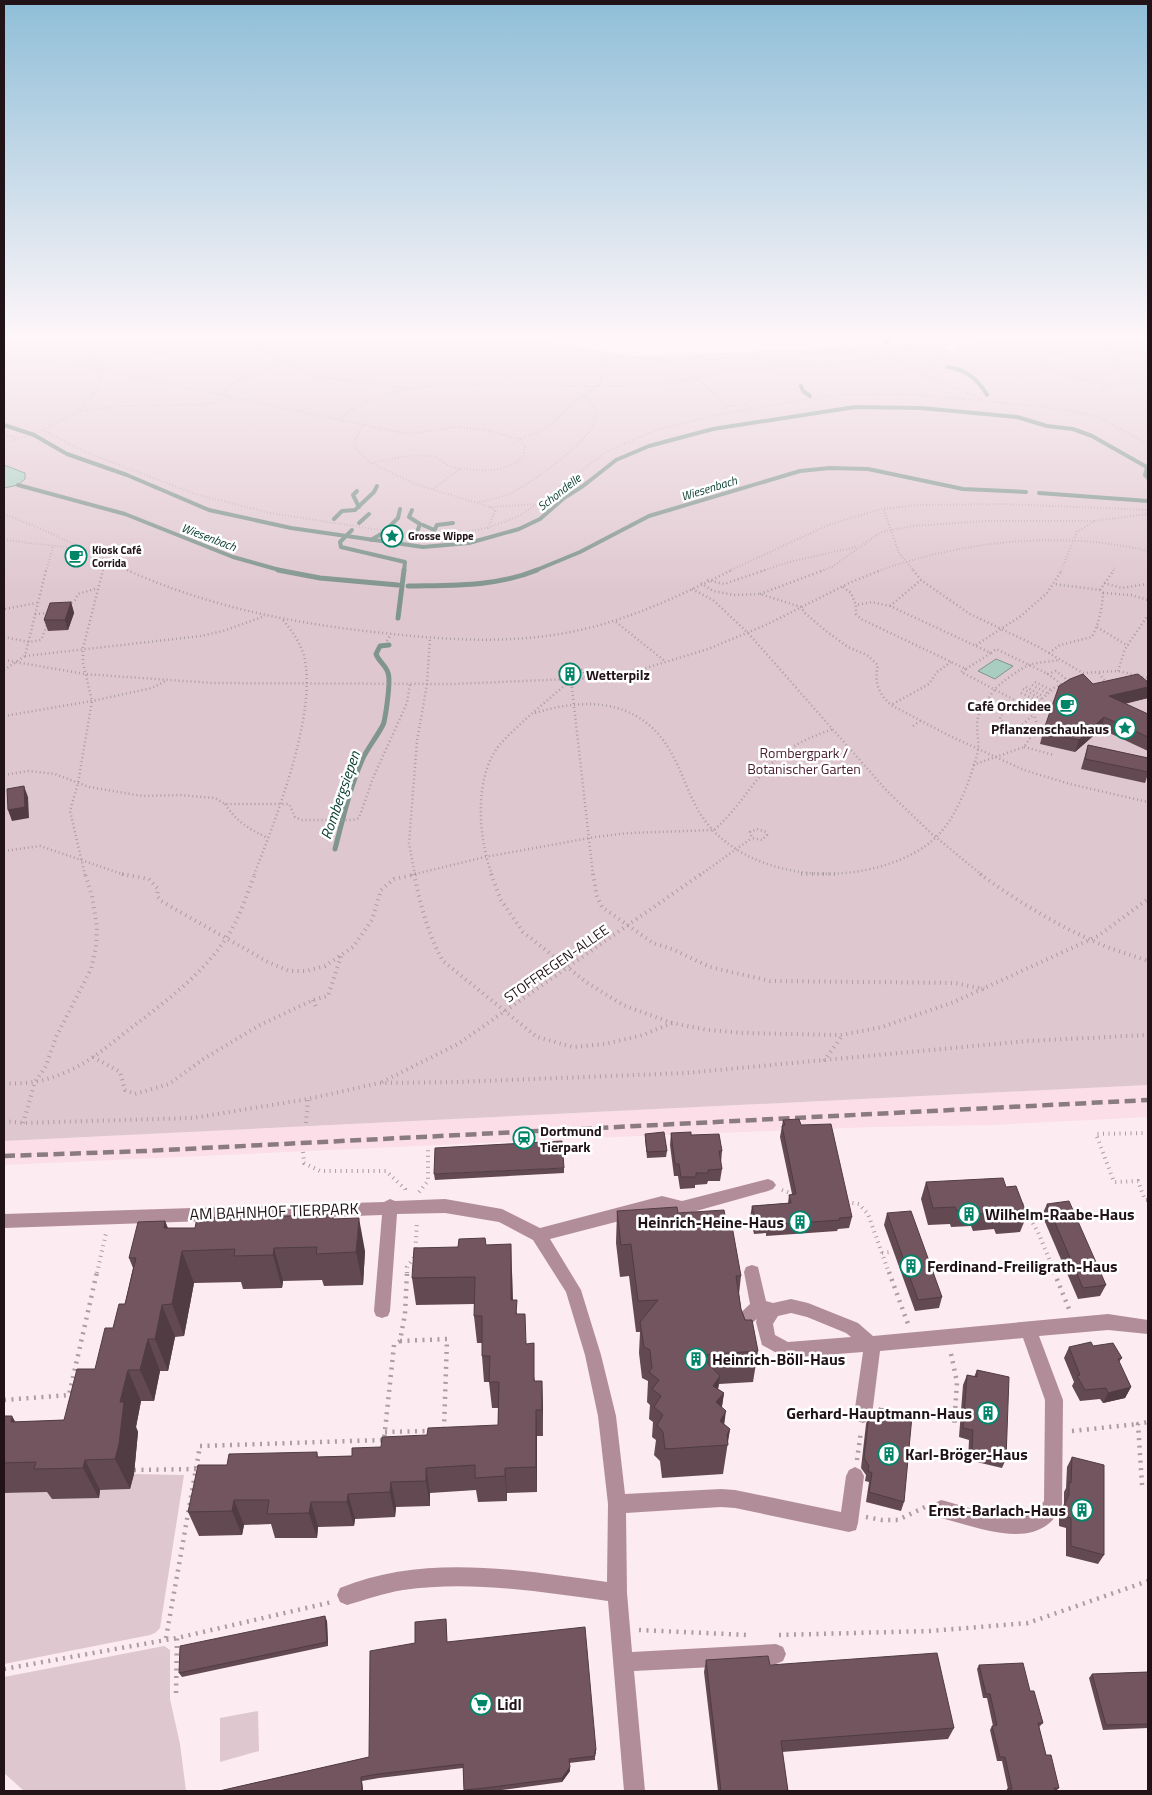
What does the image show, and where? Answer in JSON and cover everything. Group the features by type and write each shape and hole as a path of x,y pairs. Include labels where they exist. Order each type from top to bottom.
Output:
{"street":[{"path":"635,1791 617,1593 617,1504 606,1416 593,1355 573,1290 539,1235 662,1203 682,1208 768,1185"},
{"name":"AM BAHNHOF TIERPARK","path":"4,1221 390,1206 413,1212 445,1206 502,1216 539,1235"},
{"path":"382,1311 390,1206"},
{"path":"752,1272 766,1308 764,1322 768,1340 786,1350 872,1345 1108,1322 1148,1327"},
{"path":"746,1342 744,1320 766,1308 791,1306 808,1310 852,1328 872,1345"},
{"path":"941,1509 1004,1524 1025,1525 1041,1518 1053,1505 1054,1400 1028,1330"},
{"path":"863,1416 872,1345"},
{"path":"617,1504 735,1499 849,1523 855,1476"},
{"path":"347,1595 409,1580 464,1578 540,1583 617,1593"},
{"path":"624,1662 776,1654"}],"path":[{"path":"4,443 36,433 57,423"},
{"path":"358,423 408,434 441,428 470,428 519,439 554,423"},
{"path":"476,502 502,497 526,485 579,445 594,423"},
{"path":"43,430 85,452 195,494 237,506 400,533 443,536 487,528 516,517 539,503 594,460 621,445 684,423"},
{"path":"1109,423 1148,444"},
{"path":"364,424 354,441 357,450 371,463 394,476 490,507 495,511 487,528"},
{"path":"4,436 24,437"},
{"path":"371,463 398,457 431,456 443,460 451,467 461,469 483,471 502,469 524,456 525,446 519,439"},
{"path":"432,489 452,473 461,469"},
{"path":"490,507 539,503"},
{"path":"4,514 40,527 106,561 183,593 266,616 317,626 391,634 430,638 487,639 546,636 616,622 654,608 707,580 835,522 858,514 942,505 1006,503 1148,512"},
{"path":"884,510 899,553 921,580 970,614 1049,653 1083,673 1118,671 1148,678"},
{"path":"701,584 713,591 734,595 760,594 832,566 881,532 922,525 1003,520 1095,521 1148,512"},
{"path":"975,645 1036,603 1054,584 1064,567 1078,532 1095,521"},
{"path":"4,540 84,549"},
{"path":"4,660 34,667 86,674 166,681 306,685 571,680 624,673 666,662 748,633 868,574 907,562 995,545 1074,540 1098,541 1148,551"},
{"path":"25,656 37,603 53,547"},
{"path":"707,580 724,584 789,562 857,547"},
{"path":"23,1123 35,1082 46,1066 56,1037 91,969 96,947 97,927 92,896 81,861 70,811 78,783 92,701 83,663 83,648 106,561"},
{"path":"1049,653 1060,645 1092,637 1097,627 1101,592 1104,583 1112,576 1115,567"},
{"path":"890,606 921,580"},
{"path":"1104,583 1122,588 1148,584"},
{"path":"1054,584 1131,595 1148,600"},
{"path":"843,587 850,593 856,605 856,614 861,619 966,670"},
{"path":"64,608 75,600 78,594 98,588"},
{"path":"692,589 713,600 748,633 887,792 936,838 973,868 1016,898 1090,940 1148,961"},
{"path":"760,594 801,607 826,632 848,647 867,654 875,660 878,665 874,678 882,698 920,721 1024,770 1063,782 1148,802"},
{"path":"856,605 872,602 890,606 991,653"},
{"path":"4,609 37,603"},
{"path":"4,637 29,642 41,640 49,623 50,613 35,614"},
{"path":"1118,671 1119,664 1128,646 1148,615"},
{"path":"4,670 25,656 201,636 223,631 266,616"},
{"path":"4,1083 35,1082 73,1070 156,1009 200,970 225,940 240,911 268,838 280,803 301,722 306,685 304,661 298,642 291,629 282,619"},
{"path":"616,622 666,662"},
{"path":"1097,627 1128,646"},
{"path":"387,640 391,634"},
{"path":"430,638 426,684 417,741 408,843 418,894 435,947 443,960 537,1037 573,1047 605,1044 643,1035 672,1023"},
{"path":"973,765 1024,747 1038,727 1032,708 1002,695 995,689 961,672 996,649 1048,674 1061,684"},
{"path":"535,713 554,706 573,703 594,703 632,712 657,729 668,743 691,800 714,830 738,849 784,870 821,874 866,868 898,859 913,853 936,838 946,826 973,765 979,749 977,721 995,689 1029,665 1059,660"},
{"path":"891,705 929,684 937,672 951,662"},
{"path":"560,680 560,672 564,667 583,670 586,678"},
{"path":"1048,674 1056,671 1070,681 1073,687"},
{"path":"1098,672 1110,686"},
{"path":"1083,673 1084,679"},
{"path":"571,680 597,897 602,907 653,943 672,949 696,962 756,979 770,981 955,983 984,989"},
{"path":"571,680 501,743 487,767 482,793 481,835 485,857 501,900 523,932 586,982 623,1005 672,1023 708,1030 743,1033 842,1035 882,1027 923,1014 984,989 1090,940 1120,921 1148,899"},
{"path":"1032,708 1052,689 1061,684 1076,680"},
{"path":"4,716 92,701 152,688 166,681"},
{"path":"1035,682 1061,691"},
{"path":"225,804 289,804 295,817 301,820 346,820 359,818 373,778 406,703 410,684"},
{"path":"1032,685 1047,693"},
{"path":"1025,688 1041,699"},
{"path":"1021,693 1041,699"},
{"path":"1018,702 1002,715 1000,719 1005,724 1019,728 1034,714"},
{"path":"913,726 920,721"},
{"path":"4,851 40,846 126,876 149,879 158,889 157,896 161,901 225,940 289,971 306,971 325,966 353,947 372,920 382,890 394,879 485,857 590,838 629,833 714,830 735,810 769,766 781,755 814,735 833,729"},
{"path":"1035,730 1042,732"},
{"path":"1024,747 1054,755"},
{"path":"4,775 29,771 55,774 78,783 112,792 143,796 215,798 225,804 232,815 246,828 268,838"},
{"name":"STOFFREGEN-ALLEE","path":"379,1083 432,1058 505,1012 752,838 762,840 767,835 762,830 752,830 750,832 752,838"},
{"path":"93,1057 120,1072 125,1090 135,1094 169,1084 206,1058 260,1025 314,1000 328,996 341,956"},
{"path":"314,1000 317,1009"},
{"path":"824,1061 842,1035"},
{"path":"4,1121 23,1123 193,1118 308,1099 379,1083 457,1082 686,1073 1027,1041 1148,1036"},
{"path":"306,1123 308,1099"},
{"path":"1148,1133 1096,1134 1114,1182 1138,1181 1145,1200 1148,1200"},
{"path":"413,1212 428,1181 428,1146"},
{"path":"303,1152 304,1163 311,1168 320,1171 386,1171 404,1189 413,1212 415,1256 407,1267 405,1314 400,1340"},
{"path":"768,1185 802,1198"},
{"path":"1020,1199 1038,1232 1076,1325"},
{"path":"845,1203 854,1202 862,1205 868,1214 915,1341"},
{"path":"4,1400 68,1395 109,1218"},
{"path":"882,1252 890,1252"},
{"path":"947,1338 957,1382 954,1427"},
{"path":"166,1638 200,1446 384,1440 394,1345 400,1340 447,1339 444,1430"},
{"path":"855,1476 863,1416"},
{"path":"1054,1433 1148,1422"},
{"path":"1138,1424 1142,1485"},
{"path":"385,1432 453,1430"},
{"path":"134,1470 196,1469"},
{"path":"851,1513 879,1520 896,1521 909,1516 919,1508 941,1509"},
{"path":"768,1635 930,1630 1028,1623 1148,1581"},
{"path":"4,1669 166,1638 178,1638 324,1605 347,1595"},
{"path":"621,1629 758,1635"},
{"path":"176,1693 178,1638"}],"shaded area":[{"path":"4,465 25,473 25,479 18,485 4,488"},
{"path":"996,659 1013,666 995,679 978,671"},
{"path":"1148,1085 1148,1117 993,1125 872,1127 637,1136 4,1165 4,1141"}],"green space":[{"name":"Rombergpark / Botanischer Garten","path":"4,423 1148,423 1148,1085 4,1141"},
{"path":"134,1474 184,1475 160,1628 150,1635 4,1664 4,1493 130,1489"},
{"path":"164,1646 170,1650 170,1699 180,1744 186,1791 24,1791 4,1773 4,1677"},
{"path":"258,1711 259,1751 220,1762 220,1718"}],"building":[{"path":"71,602 65,620 44,620 50,603"},
{"path":"1083,674 1093,684 1138,674 1148,682 1148,687 1109,696 1148,714 1148,737 1104,717 1079,740 1043,732 1059,686"},
{"path":"1088,745 1148,758 1148,772 1085,759"},
{"path":"24,786 25,807 8,810 7,789"},
{"path":"799,1119 801,1125 831,1124 852,1217 839,1218 840,1220 768,1225 768,1223 756,1224 752,1206 791,1203 789,1195 796,1194 782,1126 785,1125 783,1120"},
{"path":"664,1132 667,1151 647,1152 645,1134"},
{"path":"691,1132 691,1135 719,1134 722,1151 719,1151 722,1169 708,1170 708,1173 696,1173 696,1177 681,1177 679,1164 675,1164 671,1133"},
{"path":"562,1141 564,1168 434,1174 435,1148"},
{"path":"1003,1178 1006,1187 1016,1186 1027,1215 1002,1217 1000,1212 979,1214 977,1209 957,1211 955,1207 933,1208 926,1182"},
{"path":"1069,1201 1106,1285 1083,1288 1047,1204"},
{"name":"Heinrich-Böll-Haus","path":"677,1207 678,1213 724,1210 727,1226 732,1226 741,1276 736,1276 741,1309 745,1320 752,1320 758,1351 700,1355 720,1376 713,1386 724,1393 716,1402 726,1411 720,1421 730,1429 727,1435 728,1445 665,1449 663,1432 657,1425 663,1415 654,1407 661,1396 652,1389 659,1380 649,1372 652,1368 650,1350 644,1347 640,1322 658,1300 638,1301 631,1244 621,1245 617,1211"},
{"name":"Ferdinand-Freiligrath-Haus","path":"911,1211 942,1297 918,1300 887,1213"},
{"path":"333,1215 333,1219 359,1218 356,1252 316,1254 317,1247 274,1248 273,1255 234,1256 235,1249 182,1251 172,1304 162,1305 155,1339 148,1339 140,1370 128,1370 120,1402 124,1402 119,1444 115,1459 85,1460 83,1468 34,1469 36,1462 4,1463 4,1416 12,1416 11,1422 64,1420 77,1369 95,1369 105,1328 113,1328 119,1304 125,1304 136,1258 129,1258 138,1222 165,1221 164,1228 195,1228 197,1218"},
{"path":"485,1238 486,1245 511,1244 511,1300 517,1300 516,1314 525,1314 526,1344 534,1343 534,1381 542,1381 542,1410 536,1410 536,1467 505,1468 505,1476 475,1478 475,1465 426,1468 426,1481 391,1482 390,1492 348,1494 347,1502 311,1502 309,1513 267,1514 269,1500 234,1500 232,1511 188,1512 198,1465 227,1465 229,1454 317,1452 317,1457 352,1456 352,1448 381,1447 382,1437 427,1435 428,1428 498,1425 499,1382 489,1382 490,1356 482,1356 482,1316 474,1316 475,1277 412,1278 414,1248 458,1247 459,1239"},
{"path":"1091,1342 1093,1346 1113,1343 1122,1358 1118,1359 1131,1387 1108,1393 1106,1388 1085,1390 1077,1376 1080,1375 1069,1347"},
{"name":"Gerhard-Hauptmann-Haus","path":"977,1370 1009,1377 1006,1459 972,1450 973,1430 963,1428 967,1375 977,1377"},
{"name":"Karl-Bröger-Haus","path":"879,1408 912,1416 904,1502 869,1492 872,1473 868,1471 869,1466 864,1458 869,1414 879,1415"},
{"name":"Ernst-Barlach-Haus","path":"1072,1457 1104,1465 1104,1555 1071,1546 1071,1518 1065,1516 1065,1503 1069,1495 1069,1482 1071,1483"},
{"path":"325,1616 327,1642 179,1673 180,1646"},
{"name":"Lidl","path":"446,1619 447,1642 585,1627 595,1756 569,1759 570,1767 562,1778 464,1790 463,1764 361,1777 362,1791 219,1791 369,1757 370,1651 415,1643 415,1622"},
{"path":"937,1653 954,1728 781,1741 788,1791 721,1791 706,1660 768,1656 770,1665"},
{"path":"1023,1663 1030,1691 1034,1691 1043,1723 1038,1723 1046,1755 1051,1755 1059,1788 1054,1788 1055,1791 1008,1791 1007,1789 1012,1789 1005,1757 1000,1757 992,1726 997,1725 990,1694 986,1694 979,1665"},
{"path":"1148,1672 1148,1724 1106,1725 1092,1674"}],"waterway":[{"name":"Schondelle","path":"372,540 423,547 469,543 519,529 540,519 564,498 583,486 616,460 649,446 713,429 753,423"},
{"name":"Schondelle","path":"1036,423 1073,429 1092,436 1145,466 1147,468 1145,475 1148,478"},
{"name":"Schondelle","path":"4,425 34,435 67,454 127,475 209,510 291,528 346,536"},
{"name":"Wiesenbach","path":"534,571 580,552 649,516 800,471 830,468 868,469 963,489 1026,492"},
{"name":"Wiesenbach","path":"18,485 125,514 233,557 282,571"},
{"path":"359,506 374,492 377,486"},
{"path":"357,491 353,495 359,506"},
{"name":"Wiesenbach","path":"1039,493 1148,501"},
{"path":"334,519 342,511 355,510 359,506"},
{"path":"388,528 398,518 400,509"},
{"path":"412,510 409,517 420,524 417,532"},
{"path":"359,523 369,514"},
{"path":"433,533 437,525 453,523"},
{"path":"423,525 434,530"},
{"name":"Schondelle","path":"346,536 352,530"},
{"name":"Schondelle","path":"372,540 381,534"},
{"name":"Schondelle","path":"346,536 372,540"},
{"name":"Rombergsiepen","path":"346,536 340,542 341,547 405,562 404,571"},
{"name":"Wiesenbach","path":"278,570 282,571"},
{"name":"Rombergsiepen","path":"398,618 404,570"},
{"name":"Wiesenbach","path":"408,586 490,582 506,580 537,570"},
{"name":"Wiesenbach","path":"282,571 320,578 398,585"},
{"name":"Rombergsiepen","path":"335,849 358,769 384,722 389,677 386,668 376,654 380,646 389,645"}],"railway":[{"path":"4,1156 145,1151 1148,1100"}],"place":[{"name":"Grosse Wippe","path":"392,536"},
{"name":"Kiosk Café Corrida","path":"76,556"},
{"name":"Wetterpilz","path":"570,674"},
{"name":"Café Orchidee","path":"1067,705"},
{"name":"Pflanzenschauhaus","path":"1125,728"},
{"name":"Dortmund Tierpark","path":"524,1138"},
{"name":"Wilhelm-Raabe-Haus","path":"969,1214"},
{"name":"Heinrich-Heine-Haus","path":"800,1222"},
{"name":"Ferdinand-Freiligrath-Haus","path":"911,1266"},
{"name":"Heinrich-Böll-Haus","path":"696,1359"},
{"name":"Gerhard-Hauptmann-Haus","path":"988,1413"},
{"name":"Karl-Bröger-Haus","path":"889,1454"},
{"name":"Ernst-Barlach-Haus","path":"1082,1510"},
{"name":"Lidl","path":"481,1704"}]}
